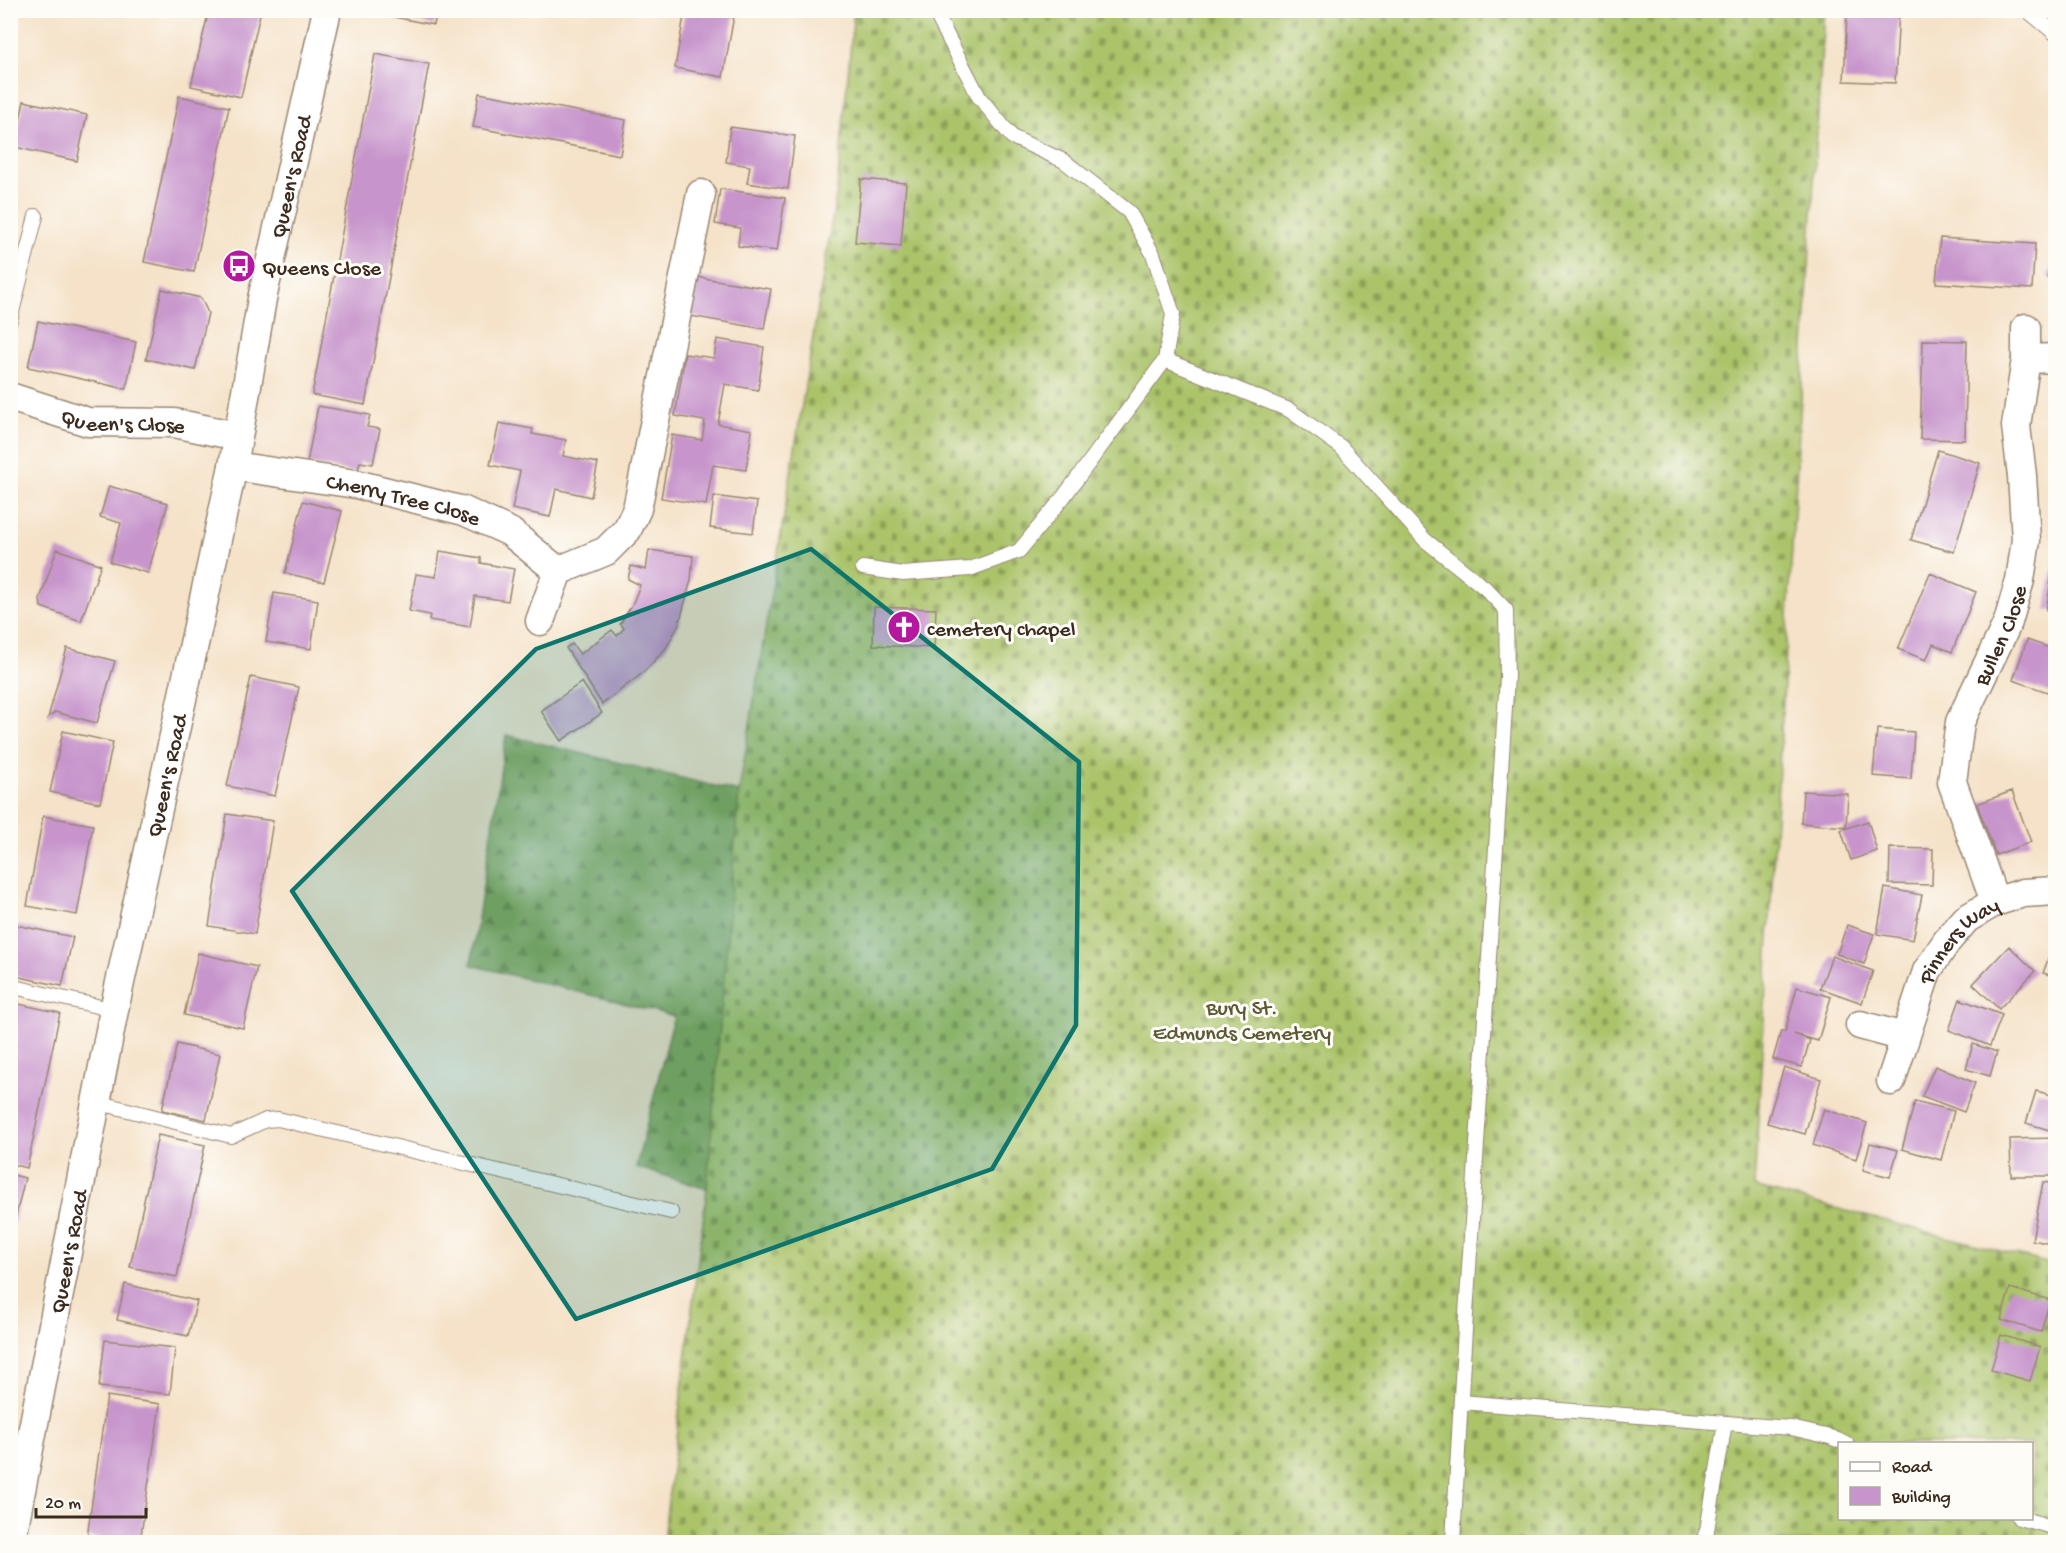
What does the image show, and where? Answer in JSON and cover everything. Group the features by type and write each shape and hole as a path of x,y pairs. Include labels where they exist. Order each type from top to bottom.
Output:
{"street":[{"name":"Queen's Road","path":"11,1542 14,1505 114,1010 233,466 262,299 327,10"},
{"path":"540,621 558,571 606,552 627,530 637,509 701,194"},
{"name":"Bullen Close","path":"1995,902 1952,782 1960,722 2008,622 2020,580 2026,540 2016,426 2026,359 2026,328"},
{"path":"2026,359 2055,358"},
{"name":"Queen's Close","path":"10,397 88,422 174,423 237,436"},
{"name":"Cherry Tree Close","path":"233,466 356,484 464,511 510,532 558,571"},
{"name":"Pinners Way","path":"1891,1081 1926,971 1947,941 1966,919 1995,902 2023,893 2055,891"},
{"path":"1860,1025 1904,1037"}],"lane":[{"path":"863,568 903,574 970,569 1020,551 1062,499 1165,360 1173,314 1154,254 1129,212 1064,161 1012,137 979,97 934,10"},
{"path":"2027,10 2055,34"},
{"path":"10,320 36,216"},
{"path":"1165,360 1289,410 1341,447 1425,540 1485,588 1506,610 1507,677 1453,1542"},
{"path":"10,986 114,1010"},
{"path":"96,1102 231,1136 266,1120 278,1119 671,1212"},
{"path":"1461,1402 1791,1428 1843,1442"},
{"path":"1705,1542 1725,1423"},
{"path":"2026,1520 2055,1528"}],"highlighted area":[{"path":"811,549 1079,762 1076,1025 992,1169 576,1319 292,891 536,649"}],"green space":[{"name":"Bury St. Edmunds Cemetery","path":"854,11 1824,11 1754,1187 2055,1265 2055,1542 663,1542 707,1189 739,792 837,190"},
{"path":"506,735 739,792 707,1189 636,1167 674,1016 471,965"}],"building":[{"path":"209,10 261,10 241,97 191,86"},
{"path":"385,10 437,10 434,25 384,15"},
{"path":"685,10 735,10 723,77 675,68"},
{"path":"1847,10 1899,10 1895,83 1844,81"},
{"path":"375,54 429,64 365,405 312,395"},
{"path":"479,93 626,120 620,155 473,127"},
{"path":"179,96 229,107 194,272 144,262"},
{"path":"24,101 87,115 77,161 14,147"},
{"path":"730,127 795,136 788,189 747,183 750,166 726,162"},
{"path":"861,179 906,183 901,246 855,242"},
{"path":"720,189 785,198 777,251 738,246 740,228 715,224"},
{"path":"1940,238 2035,244 2032,289 1936,283"},
{"path":"2056,255 2056,281 2047,277"},
{"path":"697,277 771,289 764,329 690,316"},
{"path":"162,289 201,298 208,313 195,370 146,359"},
{"path":"38,321 136,342 126,389 28,367"},
{"path":"717,339 764,347 758,390 725,384 718,424 752,430 746,470 713,465 706,505 661,498 672,435 702,440 705,421 675,416 685,354 714,358"},
{"path":"1923,340 1967,341 1965,440 1920,439"},
{"path":"318,406 370,415 367,427 380,429 373,464 360,462 357,473 307,463"},
{"path":"499,423 533,429 532,434 566,440 563,456 598,463 591,497 556,489 550,517 512,509 520,471 490,465"},
{"path":"1938,450 1980,463 1954,552 1911,540"},
{"path":"109,486 168,503 148,573 110,562 121,523 100,517"},
{"path":"714,496 757,502 753,533 710,528"},
{"path":"303,501 342,511 324,582 285,573"},
{"path":"2051,506 2056,506 2056,539 2052,539"},
{"path":"57,549 101,565 81,621 41,607 40,599"},
{"path":"649,550 693,556 691,580 679,624 666,648 644,672 602,704 566,648 572,644 580,654 612,630 617,636 624,628 620,624 632,605 640,585 628,579 631,566 646,570"},
{"path":"440,551 481,558 481,563 514,569 508,601 475,596 470,627 429,620 430,615 409,611 416,574 436,577"},
{"path":"2054,561 2056,561 2056,611 2046,610"},
{"path":"1930,573 1976,592 1952,652 1933,644 1926,660 1898,649"},
{"path":"274,593 318,600 311,649 266,642"},
{"name":"cemetery chapel","path":"874,607 936,609 934,648 873,645"},
{"path":"2027,640 2056,650 2056,695 2013,680"},
{"path":"67,648 115,661 97,723 55,712 48,718"},
{"path":"251,677 299,687 275,796 227,786"},
{"path":"582,682 602,713 561,741 541,711"},
{"path":"1877,729 1914,732 1911,779 1873,776"},
{"path":"63,731 113,742 100,803 50,792"},
{"path":"1803,791 1848,794 1846,827 1801,823"},
{"path":"2012,791 2031,842 1996,855 1977,804"},
{"path":"227,814 273,821 255,934 209,926"},
{"path":"43,816 93,825 77,915 27,906"},
{"path":"1868,821 1877,851 1851,860 1841,830"},
{"path":"1890,848 1933,849 1932,885 1889,884"},
{"path":"1885,888 1922,895 1913,940 1877,934"},
{"path":"16,925 73,937 62,986 10,975 10,952"},
{"path":"1847,925 1874,934 1864,964 1837,954"},
{"path":"2009,946 2035,971 1999,1009 1973,984"},
{"path":"2053,946 2056,947 2056,977 2043,973"},
{"path":"198,953 257,967 243,1028 184,1015"},
{"path":"1832,956 1873,971 1862,1003 1820,988"},
{"path":"1797,987 1831,997 1818,1041 1794,1034 1810,1040 1802,1067 1773,1059 1781,1031 1785,1032"},
{"path":"1960,999 2002,1015 1990,1046 1949,1030"},
{"path":"10,1002 60,1013 27,1168 10,1164"},
{"path":"177,1044 220,1054 206,1120 162,1110"},
{"path":"1973,1044 1997,1052 1990,1076 1966,1069"},
{"path":"1935,1066 1975,1083 1964,1112 1922,1096"},
{"path":"1784,1067 1821,1079 1805,1134 1767,1123"},
{"path":"2036,1091 2056,1096 2056,1123 2053,1131 2026,1123"},
{"path":"1915,1101 1954,1111 1941,1160 1902,1149"},
{"path":"1824,1109 1867,1123 1856,1159 1813,1145"},
{"path":"158,1135 205,1145 177,1277 130,1267"},
{"path":"2056,1138 2056,1176 2011,1176 2010,1139"},
{"path":"1870,1143 1898,1150 1890,1177 1863,1170"},
{"path":"10,1174 25,1178 14,1224 10,1223"},
{"path":"2043,1182 2056,1184 2056,1245 2032,1240"},
{"path":"125,1284 197,1301 188,1336 117,1320"},
{"path":"2010,1288 2050,1300 2041,1332 2001,1320"},
{"path":"2001,1335 2040,1347 2030,1381 1991,1370"},
{"path":"105,1340 175,1348 170,1394 99,1387"},
{"path":"107,1396 160,1404 140,1542 87,1537"}],"place":[{"name":"Queens Close","path":"239,266"},
{"name":"cemetery chapel","path":"904,627"}]}
